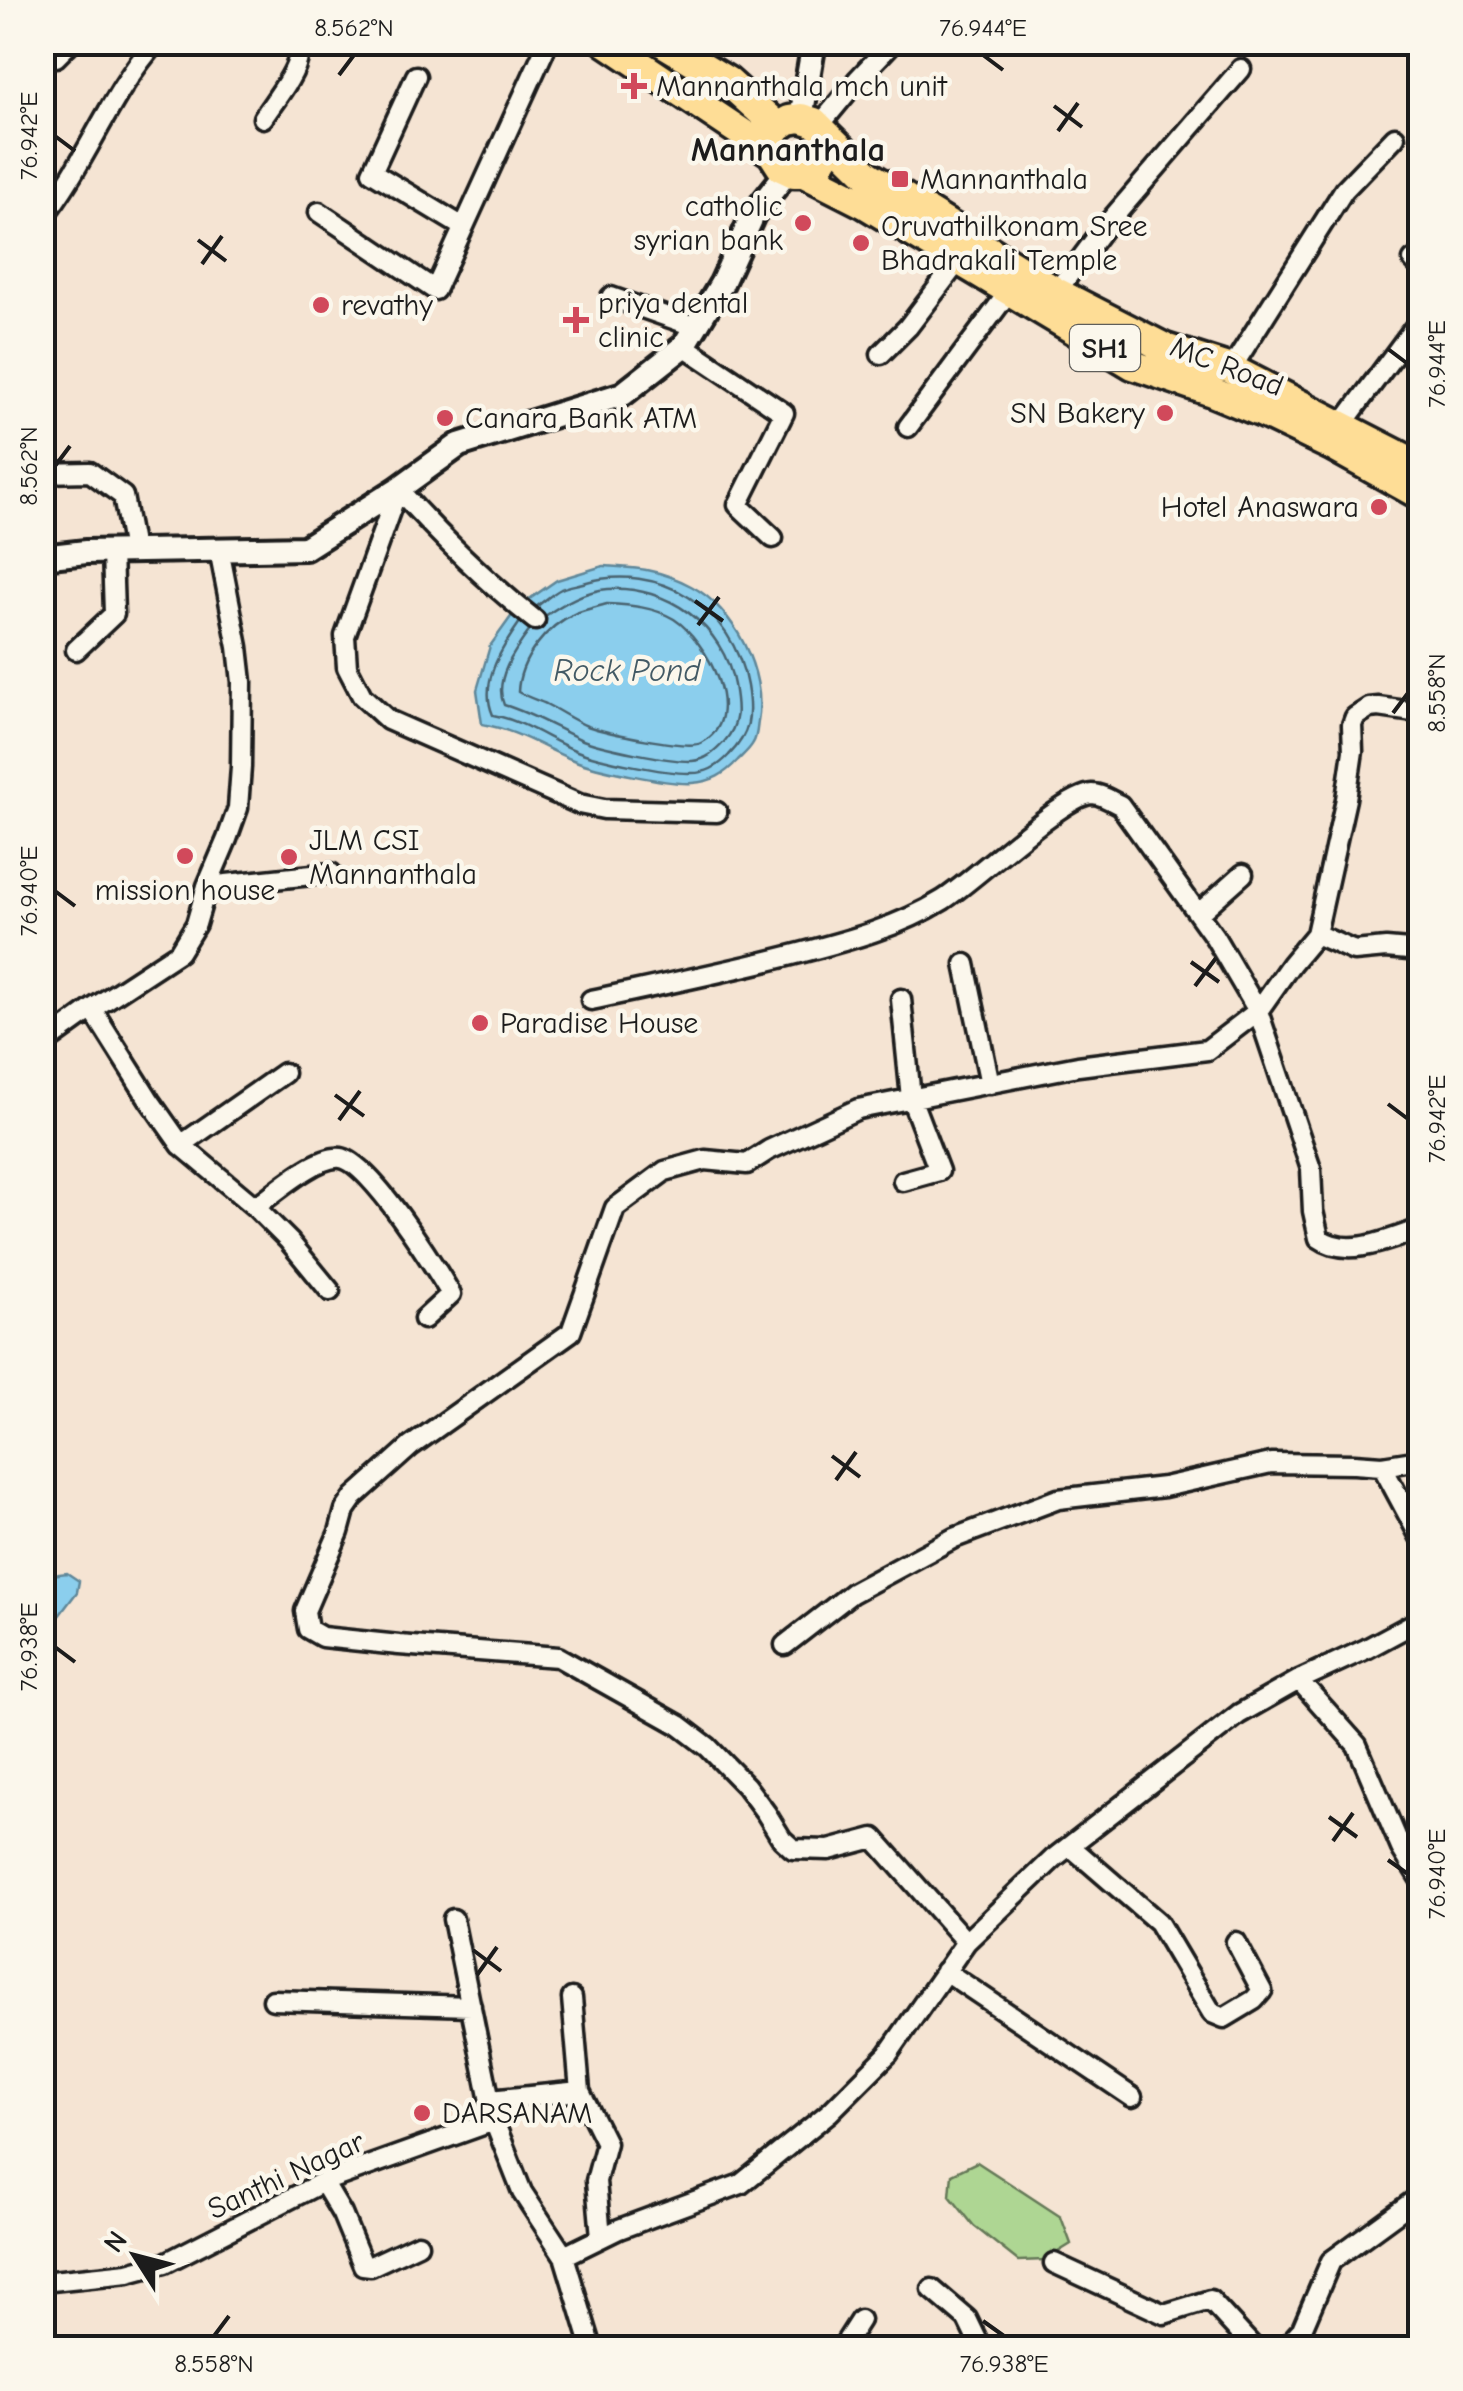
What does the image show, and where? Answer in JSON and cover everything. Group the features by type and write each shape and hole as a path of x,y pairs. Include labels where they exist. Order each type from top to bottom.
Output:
{"main road":[{"name":"MC Road","path":"606,42 798,144 868,175 1056,292 1166,348 1231,369 1337,436 1420,495"},
{"name":"MC Road","path":"662,42 728,81 865,204 1133,365 1420,466"},
{"path":"42,557 122,550 305,548 459,445 624,394 690,336 722,284 753,215 798,144 814,42"}],"street":[{"path":"42,74 50,50 72,42"},
{"path":"42,218 72,178 156,42"},
{"path":"263,118 295,68 298,56 296,46 290,42"},
{"path":"319,212 435,290 548,42"},
{"path":"798,144 893,42"},
{"path":"1405,42 1420,56"},
{"path":"1056,292 1103,229 1240,69"},
{"path":"416,76 372,172 463,227"},
{"path":"1231,369 1344,190 1395,137"},
{"path":"881,354 908,327 959,260"},
{"path":"908,427 1010,290"},
{"path":"611,297 690,336 784,413 738,505 773,538"},
{"path":"1337,436 1420,320"},
{"path":"42,473 90,472 122,496 122,550 114,614 76,650"},
{"path":"535,620 449,546 398,489 345,636 347,667 362,696 388,720 579,804 604,809 717,812"},
{"path":"42,1045 179,952 196,924 238,808 242,682 219,548"},
{"path":"966,1942 874,1838 829,1850 793,1849 746,1786 708,1747 679,1725 558,1657 322,1636 308,1629 305,1611 339,1532 344,1510 354,1497 412,1446 572,1332 615,1208 665,1171 705,1160 747,1164 768,1150 858,1109 1078,1066 1207,1050 1258,1011 1316,934 1346,799 1354,751 1352,725 1356,717 1369,708 1379,707 1420,713"},
{"path":"591,1000 768,961 864,936 904,921 949,896 1046,818 1088,794 1102,796 1120,805 1198,914 1258,1011 1311,1169 1319,1238 1336,1247 1348,1247 1376,1244 1420,1230"},
{"path":"207,886 332,873"},
{"path":"1198,914 1243,874"},
{"path":"1316,934 1354,951 1420,951"},
{"path":"964,964 990,1084"},
{"path":"901,999 911,1098 940,1171 903,1180"},
{"path":"92,1009 150,1102 182,1144 255,1206 290,1241 330,1291"},
{"path":"182,1144 284,1073"},
{"path":"255,1206 321,1161 341,1158 359,1166 426,1250 451,1294 424,1319"},
{"path":"785,1645 852,1593 954,1538 1058,1500 1164,1487 1271,1463 1382,1466 1420,1460"},
{"path":"1382,1466 1420,1538"},
{"path":"564,2256 619,2228 741,2184 830,2112 888,2054 966,1942 1070,1846 1239,1714 1420,1620"},
{"path":"1299,1680 1357,1745 1400,1848 1420,1879"},
{"path":"1070,1846 1158,1922 1212,2013 1224,2018 1262,1991 1236,1942"},
{"path":"453,1919 494,2121 522,2192 564,2256 592,2348"},
{"path":"945,1971 1132,2098"},
{"path":"572,1998 580,2091 606,2143 596,2180 602,2237"},
{"path":"273,2000 471,2006"},
{"path":"490,2100 580,2091"},
{"name":"Santhi Nagar","path":"42,2282 128,2274 165,2263 323,2182 494,2121"},
{"path":"323,2182 342,2214 363,2265 372,2266 418,2244"},
{"path":"1286,2348 1302,2329 1331,2261 1420,2196"},
{"path":"1054,2263 1164,2314 1210,2300 1254,2348"},
{"path":"932,2289 967,2318 981,2348"},
{"path":"842,2348 860,2320"}],"green space":[{"path":"977,2162 1061,2217 1071,2244 1045,2260 1018,2261 974,2226 950,2196 952,2174"}],"water":[{"name":"Rock Pond","path":"603,566 648,570 691,586 721,610 744,644 757,683 756,735 746,752 718,776 682,783 614,772 482,724 477,690 490,646 518,607 557,580"},
{"path":"67,1573 79,1581 77,1592 43,1637 43,1576"}],"place":[{"name":"Mannanthala mch unit","path":"634,86"},
{"name":"Mannanthala","path":"900,179"},
{"name":"catholic syrian bank","path":"803,223"},
{"name":"Oruvathilkonam Sree Bhadrakali Temple","path":"861,243"},
{"name":"revathy","path":"321,305"},
{"name":"priya dental clinic","path":"576,320"},
{"name":"SN Bakery","path":"1165,413"},
{"name":"Canara Bank ATM","path":"445,418"},
{"name":"Hotel Anaswara","path":"1379,507"},
{"name":"mission house","path":"185,856"},
{"name":"JLM CSI Mannanthala","path":"289,857"},
{"name":"Paradise House","path":"480,1023"},
{"name":"DARSANAM","path":"422,2113"}],"district":[{"name":"Mannanthala","path":"788,149"}]}
